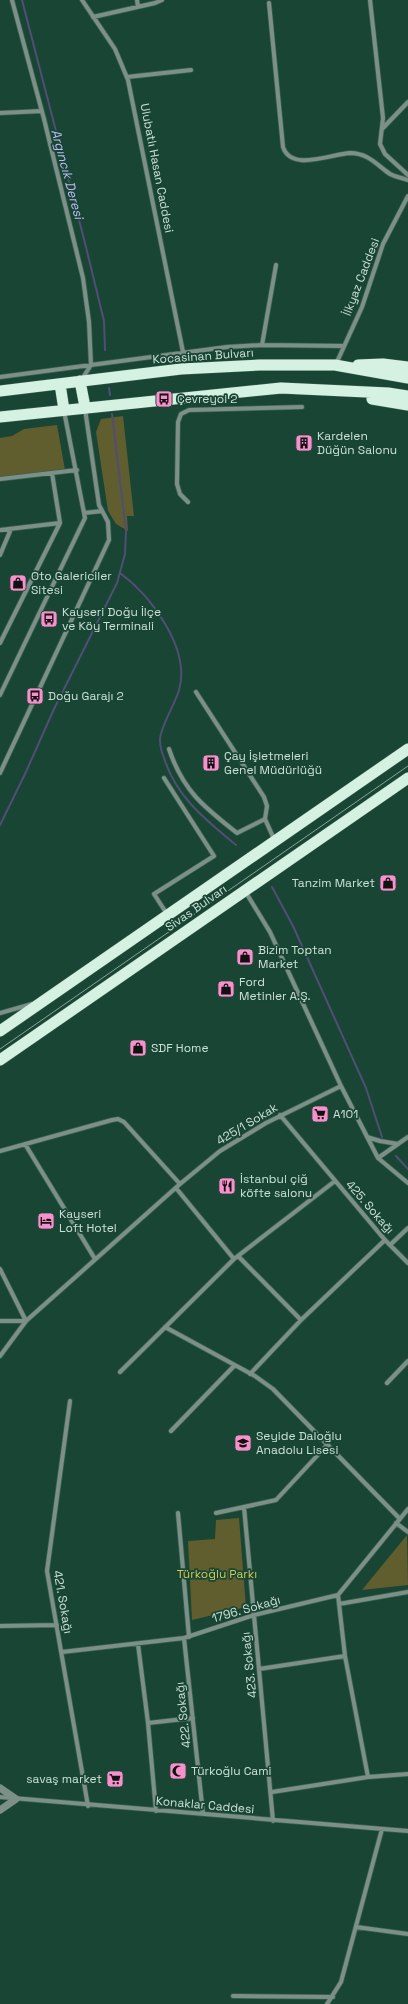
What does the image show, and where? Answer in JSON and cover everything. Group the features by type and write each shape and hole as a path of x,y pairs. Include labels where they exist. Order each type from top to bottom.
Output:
{"highway":[{"path":"335,365 383,364 408,367"},
{"name":"Kocasinan Bulvarı","path":"0,391 213,367 260,365 335,365 408,378"},
{"path":"80,381 85,407"},
{"path":"60,384 64,410"},
{"path":"0,417 280,388 388,393 408,396"},
{"path":"280,388 408,405"},
{"name":"Sivas Bulvarı","path":"0,1031 408,749"},
{"name":"Sivas Bulvarı","path":"0,1060 408,778"}],"street":[{"path":"12,0 42,111 83,278 89,322 91,364 80,381"},
{"name":"Ulubatlı Hasan Caddesi","path":"82,0 115,49 128,77 183,352"},
{"path":"137,0 138,7"},
{"path":"93,17 162,0"},
{"path":"370,0 383,118 380,144 383,151 408,175"},
{"path":"269,3 283,147 286,154 291,158 301,161 348,153 359,154 373,160 391,174 408,180"},
{"path":"128,77 191,70"},
{"path":"382,129 408,102"},
{"path":"0,113 42,111"},
{"name":"İlkyaz Caddesi","path":"335,365 362,307 383,244 408,196"},
{"path":"262,345 276,265"},
{"path":"0,377 183,352 262,345 344,346"},
{"path":"194,396 200,410"},
{"path":"0,773 108,545 109,527 99,505 85,407"},
{"path":"188,502 180,494 177,484 178,422 184,412 189,410 302,407"},
{"path":"0,695 85,518 77,470 64,410"},
{"path":"0,479 77,470"},
{"path":"0,643 60,523 52,473"},
{"path":"84,513 102,511"},
{"path":"0,530 60,523"},
{"path":"0,555 12,529"},
{"path":"196,692 264,798 267,806 265,819 275,841"},
{"path":"169,749 181,777 195,797 203,806 237,833 265,819"},
{"path":"164,778 214,856 154,894 167,915"},
{"path":"244,890 270,932 341,1086 378,1158 408,1183"},
{"path":"0,1012 45,999"},
{"name":"425/1 Sokak","path":"0,1356 26,1321 180,1184 231,1143 280,1115 341,1086"},
{"name":"425. Sokağı","path":"280,1115 385,1240 408,1263"},
{"path":"0,1151 118,1119 124,1122 180,1184"},
{"path":"367,1137 398,1144"},
{"path":"378,1158 408,1137"},
{"path":"25,1144 95,1259"},
{"path":"120,1372 236,1258 335,1181"},
{"path":"176,1188 236,1258 300,1320"},
{"path":"390,1245 408,1228"},
{"path":"250,1374 300,1320 385,1240"},
{"path":"0,1268 26,1321 0,1321"},
{"path":"165,1327 250,1374 277,1393 400,1518"},
{"path":"386,1383 408,1361"},
{"path":"171,1431 234,1366"},
{"name":"421. Sokağı","path":"70,1402 47,1571 88,1806"},
{"path":"216,1513 276,1500 328,1444"},
{"name":"423. Sokağı","path":"244,1507 272,1792 273,1821"},
{"path":"368,1777 345,1656 338,1595 408,1510"},
{"name":"422. Sokağı","path":"178,1513 186,1638 203,1814"},
{"path":"396,1523 408,1532"},
{"path":"339,1604 408,1592"},
{"name":"1796. Sokağı","path":"62,1652 186,1638 254,1615 338,1595"},
{"path":"0,1626 57,1626"},
{"path":"138,1644 148,1724 156,1811"},
{"path":"259,1669 345,1656"},
{"path":"148,1724 193,1718"},
{"path":"272,1792 368,1777 408,1774"},
{"path":"0,1788 16,1799 0,1810"},
{"name":"Konaklar Caddesi","path":"0,1797 88,1806 203,1814 273,1821 408,1830"},
{"path":"327,2004 341,1982 382,1829"},
{"path":"356,1927 408,1934"},
{"path":"233,1996 333,1996"}],"green space":[{"path":"123,416 134,516 127,516 128,531 116,524 108,511 96,432 101,419"},
{"path":"57,425 65,470 0,478 0,438 12,436 24,429"},
{"name":"Türkoğlu Parkı","path":"239,1518 246,1607 192,1620 188,1541 215,1539 216,1520"},
{"path":"407,1535 408,1585 362,1590"}],"waterway":[{"name":"Argıncık Deresi","path":"22,0 104,321 105,350"},
{"path":"109,388 110,395"},
{"path":"0,825 54,709 117,583 125,554 126,531 112,414"},
{"path":"120,573 144,595 155,609 166,625 174,641 179,658 181,674 179,690 160,735 160,745 169,772 176,785 193,807 236,845"},
{"path":"272,887 293,926 366,1088 382,1137"},
{"path":"396,1156 408,1169"}],"tram line":[{"path":"0,1049 408,766"}],"place":[{"name":"Çevreyol 2","path":"164,399"},
{"name":"Kardelen Düğün Salonu","path":"304,443"},
{"name":"Oto Galericiler Sitesi","path":"18,583"},
{"name":"Kayseri Doğu İlçe ve Köy Terminali","path":"49,619"},
{"name":"Doğu Garajı 2","path":"35,696"},
{"name":"Çay İşletmeleri Genel Müdürlüğü","path":"211,763"},
{"name":"Tanzim Market","path":"388,883"},
{"name":"Bizim Toptan Market","path":"245,957"},
{"name":"Ford Metinler A.Ş.","path":"226,989"},
{"name":"SDF Home","path":"138,1048"},
{"name":"A101","path":"320,1114"},
{"name":"İstanbul çiğ köfte salonu","path":"227,1186"},
{"name":"Kayseri Loft Hotel","path":"46,1221"},
{"name":"Seyide Daloğlu Anadolu Lisesi","path":"243,1443"},
{"name":"Türkoğlu Cami","path":"178,1771"},
{"name":"savaş market","path":"115,1779"}]}
